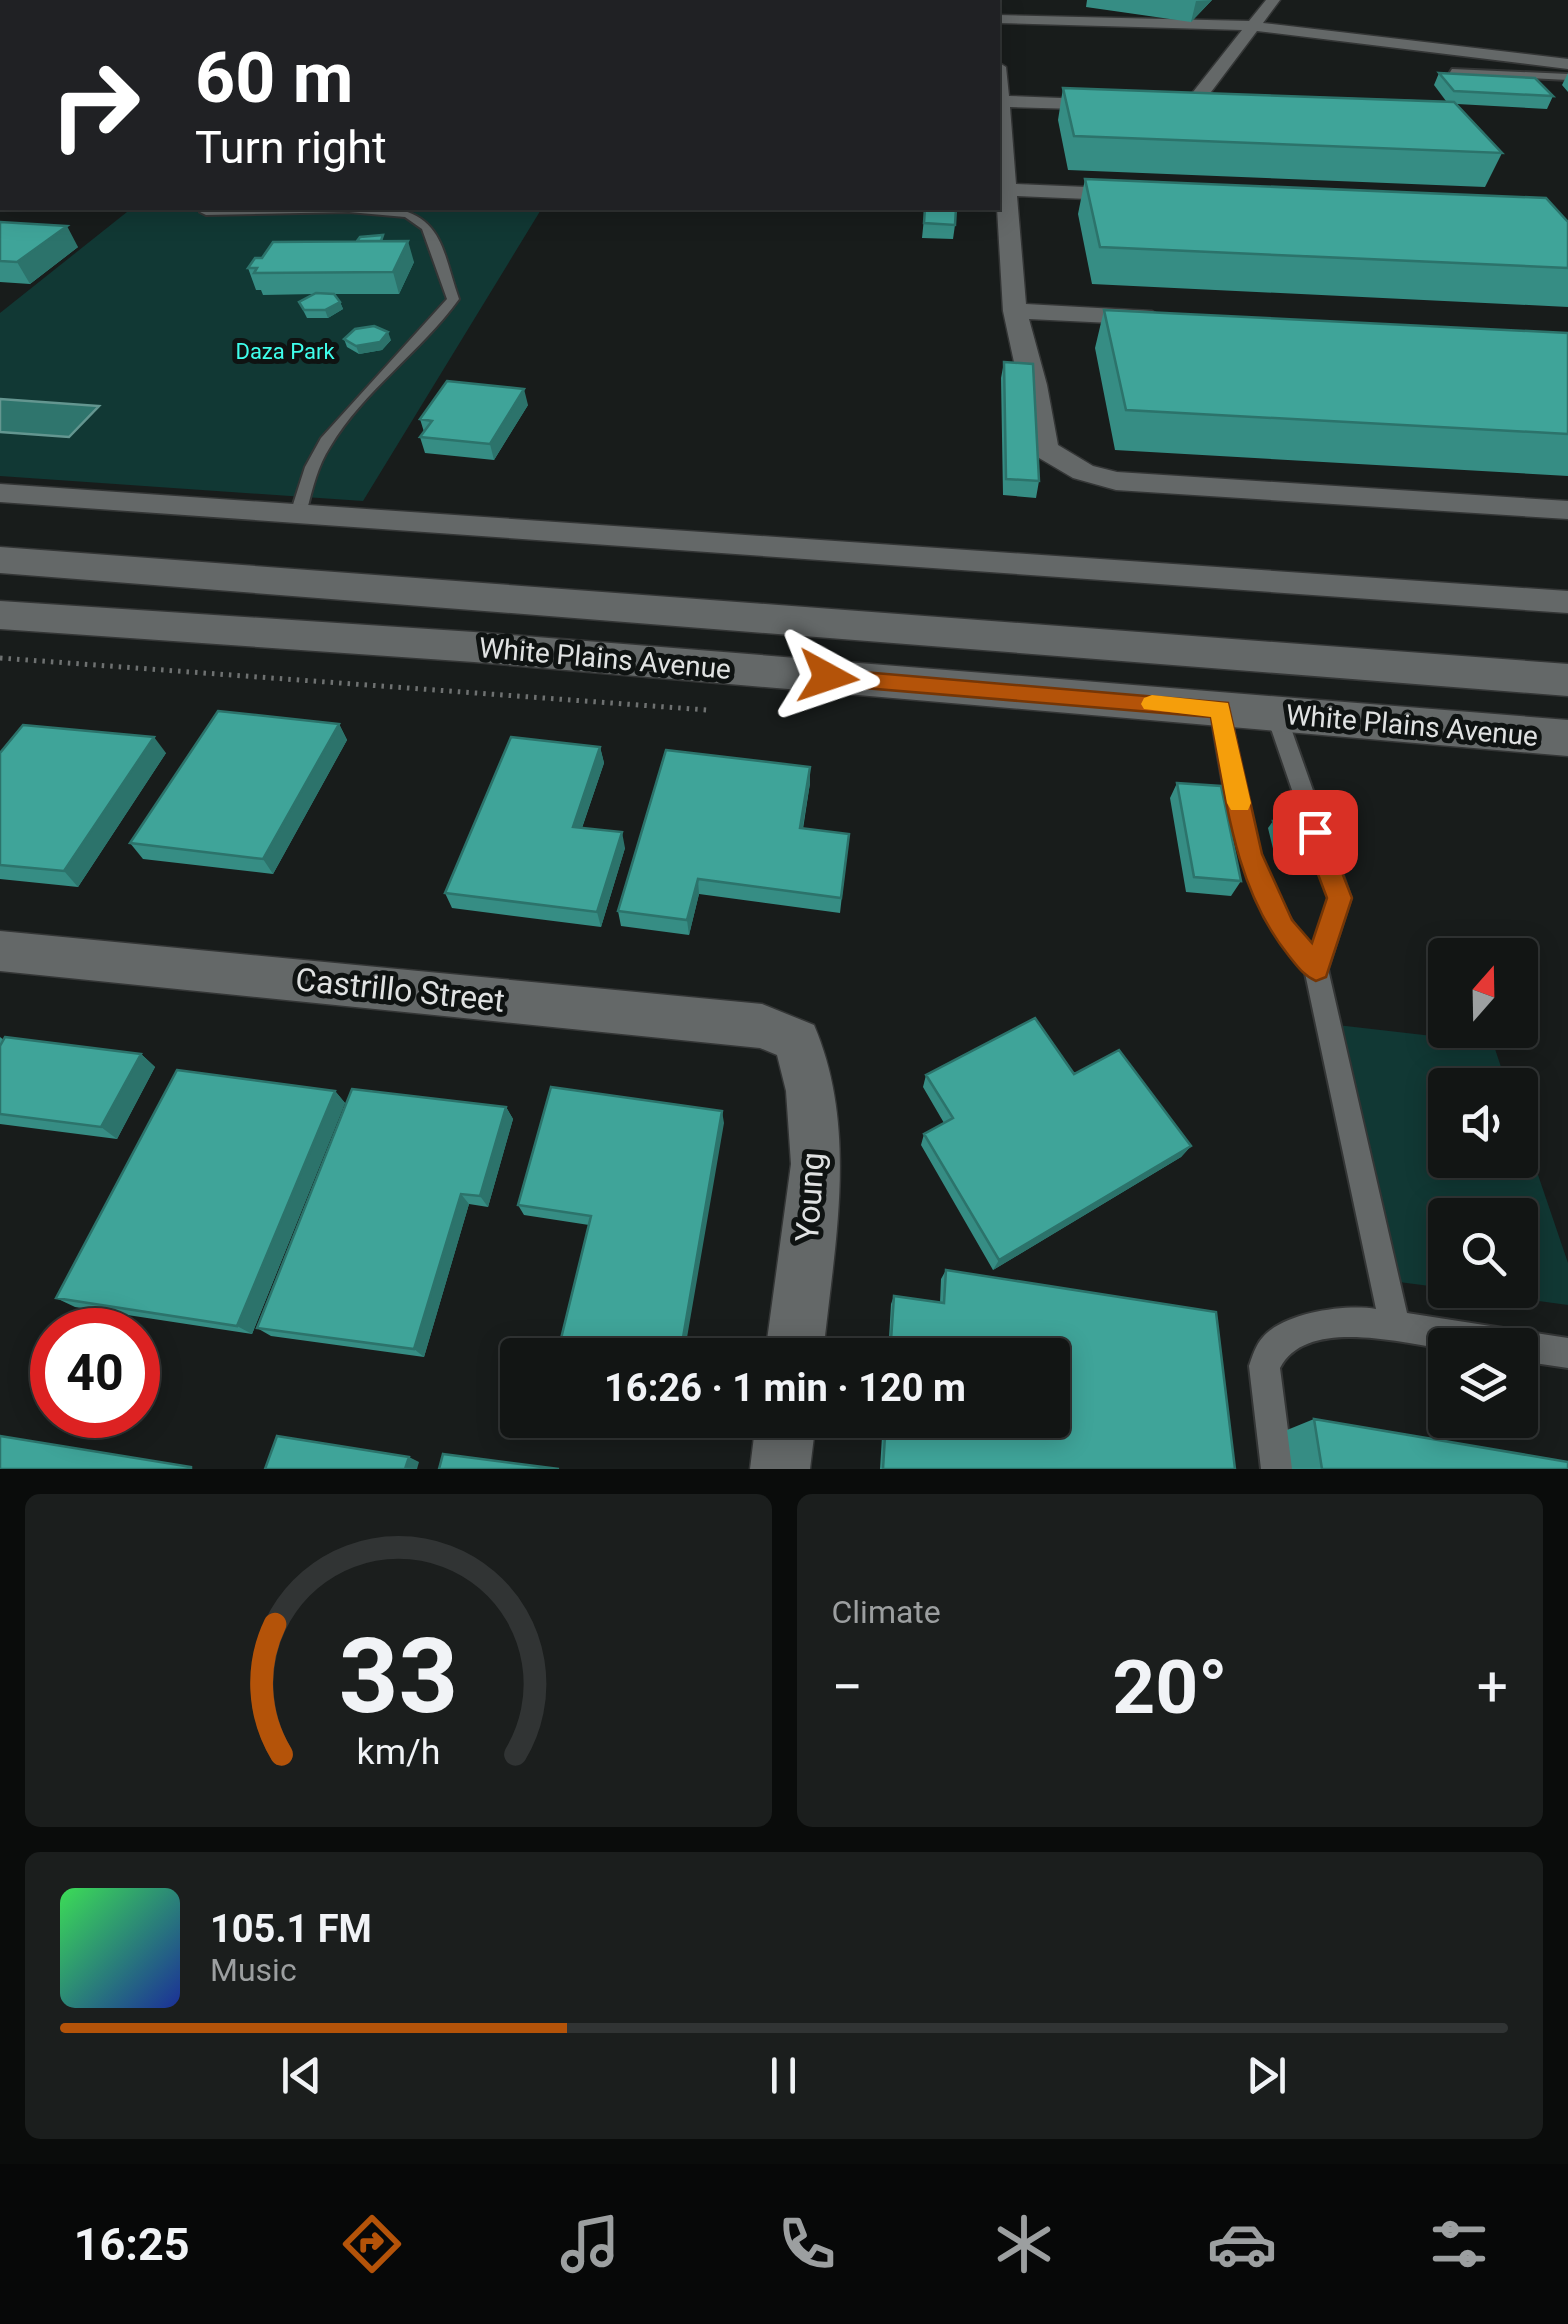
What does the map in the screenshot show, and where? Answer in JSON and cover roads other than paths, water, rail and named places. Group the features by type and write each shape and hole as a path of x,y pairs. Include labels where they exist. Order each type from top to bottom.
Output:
{"street":[{"path":"1202,103 1272,0"},
{"path":"1000,19 1252,26 1568,64"},
{"path":"1000,101 1134,106"},
{"path":"1000,131 1014,311 1034,385 1044,449 1083,472 1116,481 1568,510"},
{"path":"1002,190 1165,196"},
{"path":"1014,311 1173,319"},
{"path":"0,492 1568,602"},
{"name":"White Plains Avenue","path":"0,560 1568,680"},
{"path":"474,648 496,597"},
{"name":"White Plains Avenue","path":"0,614 474,648 1568,738"},
{"name":"Castrillo Street","path":"0,951 762,1026 796,1041"},
{"name":"Young","path":"796,1041 810,1090 817,1164 796,1338"},
{"path":"780,1469 784,1438"}],"lane":[{"path":"1452,72 1568,77"},
{"path":"206,212 281,210"},
{"path":"298,514 306,484 325,442 432,329 453,298 424,224 370,210"},
{"path":"1220,709 1250,854 1262,890 1282,928 1316,969 1395,1326"},
{"path":"1276,714 1340,898 1316,969"},
{"path":"1276,1469 1264,1366 1274,1347 1314,1327 1351,1320 1428,1331"},
{"path":"1538,1348 1568,1353"}],"park label":[{"name":"Daza Park","path":"285,351"}]}
